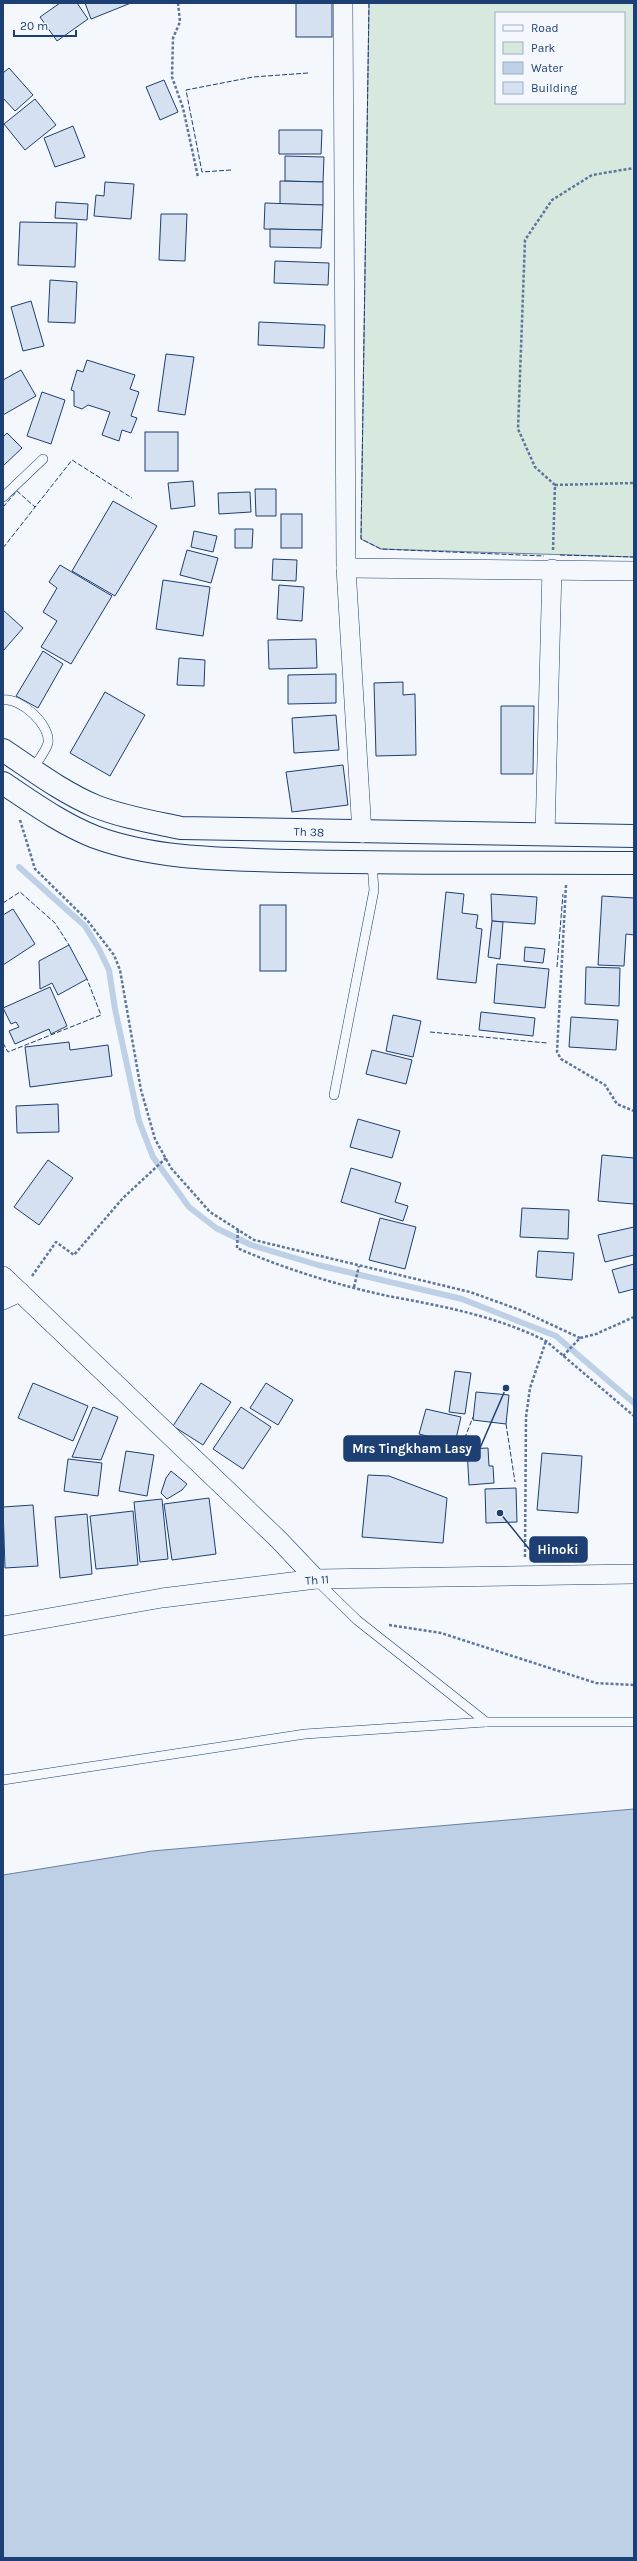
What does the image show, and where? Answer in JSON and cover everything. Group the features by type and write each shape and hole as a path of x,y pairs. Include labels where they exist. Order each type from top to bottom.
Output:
{"street":[{"path":"344,3 346,568 362,833"},
{"path":"346,568 634,571"},
{"path":"545,835 552,569"},
{"name":"Th 38","path":"3,750 61,789 96,806 130,817 181,828 362,833 634,836"},
{"path":"11,788 57,819 96,837 142,849 197,858 372,863 634,863"},
{"path":"3,1276 11,1296 278,1539 316,1580"},
{"name":"Th 11","path":"3,1626 162,1598 316,1580 634,1574"}],"lane":[{"path":"3,497 43,458"},
{"path":"3,700 27,709 41,720 47,731 48,744 32,770"},
{"path":"334,1095 374,890 372,863"},
{"path":"316,1580 357,1620 486,1722"},
{"path":"3,1780 305,1734 486,1722 634,1722"}],"path":[{"path":"178,3 180,22 173,38 172,77 183,108 198,176"},
{"path":"634,168 592,175 552,200 524,240 518,429 534,467 556,485 634,483"},
{"path":"552,569 556,485"},
{"path":"11,788 35,869 87,920 114,955 120,970 141,1090 155,1139 171,1168 210,1212 254,1240 359,1268 470,1292 520,1310 579,1339"},
{"path":"566,862 566,894 557,1052 561,1059 605,1085 617,1104 634,1111"},
{"path":"11,1296 56,1242 74,1255 123,1198 166,1158"},
{"path":"238,1230 237,1248 264,1260 354,1287 426,1302 490,1318 546,1341 564,1354 634,1416"},
{"path":"354,1287 359,1268"},
{"path":"564,1354 579,1339 596,1334 634,1317"},
{"path":"525,1575 526,1417 530,1388 546,1341"},
{"path":"357,1620 442,1633 596,1683 634,1685"}],"green space":[{"path":"369,3 634,3 634,557 381,549 361,539"}],"water":[{"path":"634,1809 634,2558 3,2558 3,1875 152,1851"}],"building":[{"path":"60,3 77,3 88,19 57,41 40,17"},
{"path":"85,3 131,3 91,19"},
{"path":"296,3 332,3 332,37 296,37"},
{"path":"9,68 33,95 15,111 3,98 3,73"},
{"path":"164,80 178,112 160,120 146,87"},
{"path":"35,99 56,125 25,150 4,124"},
{"path":"73,126 85,157 55,167 44,138"},
{"path":"279,130 322,130 321,154 279,154"},
{"path":"285,156 324,157 323,182 285,181"},
{"path":"280,181 323,182 323,205 280,204"},
{"path":"105,182 134,184 131,219 94,216 96,195 104,196"},
{"path":"56,202 88,204 87,220 55,218"},
{"path":"265,203 323,205 322,230 264,229"},
{"path":"161,214 187,214 185,261 159,260"},
{"path":"20,222 77,223 75,267 18,265"},
{"path":"270,229 322,230 321,248 270,247"},
{"path":"275,261 329,263 328,285 274,283"},
{"path":"50,280 77,282 75,323 48,322"},
{"path":"31,301 44,346 23,351 11,307"},
{"path":"259,322 325,325 324,348 258,345"},
{"path":"166,354 194,357 185,415 158,411"},
{"path":"87,360 135,375 130,389 139,392 131,416 137,418 131,433 122,430 119,441 102,435 110,412 88,405 82,409 74,406 74,391 71,390 77,370 83,372"},
{"path":"21,370 36,396 3,415 3,380"},
{"path":"42,392 65,400 51,444 27,436"},
{"path":"145,432 178,432 178,471 145,471"},
{"path":"7,433 22,448 3,466 3,437"},
{"path":"193,481 195,506 171,509 168,483"},
{"path":"255,489 276,489 276,516 256,516"},
{"path":"250,492 251,512 219,514 218,493"},
{"path":"113,501 157,526 115,596 72,571"},
{"path":"281,514 302,514 302,548 281,548"},
{"path":"235,529 253,529 252,548 235,548"},
{"path":"194,531 217,536 213,552 191,547"},
{"path":"187,550 218,558 211,583 180,575"},
{"path":"273,559 297,560 296,581 272,580"},
{"path":"60,565 112,596 71,664 41,647 57,621 43,612 57,588 49,582"},
{"path":"163,580 210,587 203,636 156,629"},
{"path":"279,585 304,587 302,621 277,619"},
{"path":"3,610 23,628 3,651"},
{"path":"316,639 317,668 269,669 268,640"},
{"path":"43,651 63,664 38,708 16,696"},
{"path":"179,658 205,660 204,686 177,685"},
{"path":"336,674 336,703 288,704 288,675"},
{"path":"403,682 403,695 415,694 416,755 376,756 374,683"},
{"path":"105,692 145,715 110,776 70,753"},
{"path":"501,706 534,706 533,774 501,774"},
{"path":"336,715 339,750 294,753 292,718"},
{"path":"343,765 348,805 292,812 286,772"},
{"path":"446,892 464,894 462,913 478,915 476,928 482,929 476,983 437,979"},
{"path":"491,894 537,897 535,924 492,921"},
{"path":"602,896 634,898 634,935 626,934 624,966 598,965"},
{"path":"260,905 286,905 286,971 260,971"},
{"path":"13,909 35,944 3,965 3,915"},
{"path":"492,921 503,922 500,959 488,957"},
{"path":"69,945 87,979 58,995 52,983 40,989 39,961"},
{"path":"525,947 545,949 543,963 524,961"},
{"path":"497,964 549,969 545,1008 494,1003"},
{"path":"586,967 620,968 619,1006 585,1004"},
{"path":"50,987 67,1026 51,1034 49,1029 15,1044 9,1031 19,1027 16,1022 11,1024 3,1008"},
{"path":"481,1012 535,1018 533,1036 479,1030"},
{"path":"393,1015 421,1021 413,1057 386,1051"},
{"path":"571,1017 618,1020 616,1050 569,1047"},
{"path":"69,1042 70,1050 108,1045 112,1076 30,1087 25,1047"},
{"path":"372,1050 412,1060 406,1084 366,1074"},
{"path":"58,1104 59,1132 17,1133 16,1106"},
{"path":"358,1119 400,1131 392,1158 350,1147"},
{"path":"602,1155 634,1158 634,1204 598,1201"},
{"path":"48,1160 73,1178 39,1225 14,1207"},
{"path":"351,1168 401,1183 395,1202 408,1206 403,1221 341,1202"},
{"path":"522,1208 569,1210 568,1239 520,1237"},
{"path":"380,1218 416,1227 405,1269 369,1260"},
{"path":"634,1227 634,1255 605,1262 598,1235"},
{"path":"538,1251 574,1253 572,1280 536,1277"},
{"path":"634,1264 634,1289 619,1293 612,1270"},
{"path":"455,1371 471,1373 465,1414 449,1412"},
{"path":"33,1383 88,1406 73,1441 18,1418"},
{"path":"201,1383 231,1402 203,1445 173,1426"},
{"path":"266,1383 293,1400 278,1425 250,1408"},
{"path":"476,1392 509,1395 506,1424 473,1420"},
{"path":"93,1407 118,1417 101,1460 72,1457"},
{"path":"241,1407 271,1427 243,1469 213,1449"},
{"path":"426,1409 461,1417 455,1443 419,1434"},
{"path":"488,1448 489,1466 493,1466 494,1483 469,1485 467,1449"},
{"path":"126,1451 154,1455 147,1496 119,1491"},
{"path":"542,1453 582,1456 578,1513 537,1510"},
{"path":"68,1459 102,1463 98,1496 64,1491"},
{"path":"171,1471 187,1484 182,1490 167,1499 161,1493 166,1478"},
{"path":"368,1475 389,1476 447,1498 443,1543 362,1537"},
{"path":"516,1488 517,1522 486,1523 485,1489"},
{"path":"209,1498 216,1554 172,1560 164,1504"},
{"path":"162,1499 168,1559 140,1562 134,1502"},
{"path":"33,1505 38,1566 5,1568 3,1507"},
{"path":"133,1511 138,1565 96,1569 90,1516"},
{"path":"87,1514 92,1574 60,1578 55,1517"}],"waterway":[{"path":"19,867 85,926 99,949 109,970 115,1009 139,1121 153,1157 189,1207 216,1228 251,1245 318,1265 462,1299 556,1336 634,1403"}],"fence":[{"path":"369,3 361,539 381,549 544,556"},
{"path":"231,170 202,172 186,90 253,77 308,73"},
{"path":"3,548 72,460 132,498"},
{"path":"3,507 17,491 35,507"},
{"path":"560,555 634,557"},
{"path":"3,903 20,892 55,923 69,945"},
{"path":"557,967 563,894"},
{"path":"3,1043 8,1052 101,1015 87,979"},
{"path":"430,1032 547,1043"},
{"path":"462,1445 473,1417"},
{"path":"506,1424 515,1482"}],"place":[{"name":"Mrs Tingkham Lasy","path":"506,1388"},
{"name":"Hinoki","path":"500,1513"}]}
